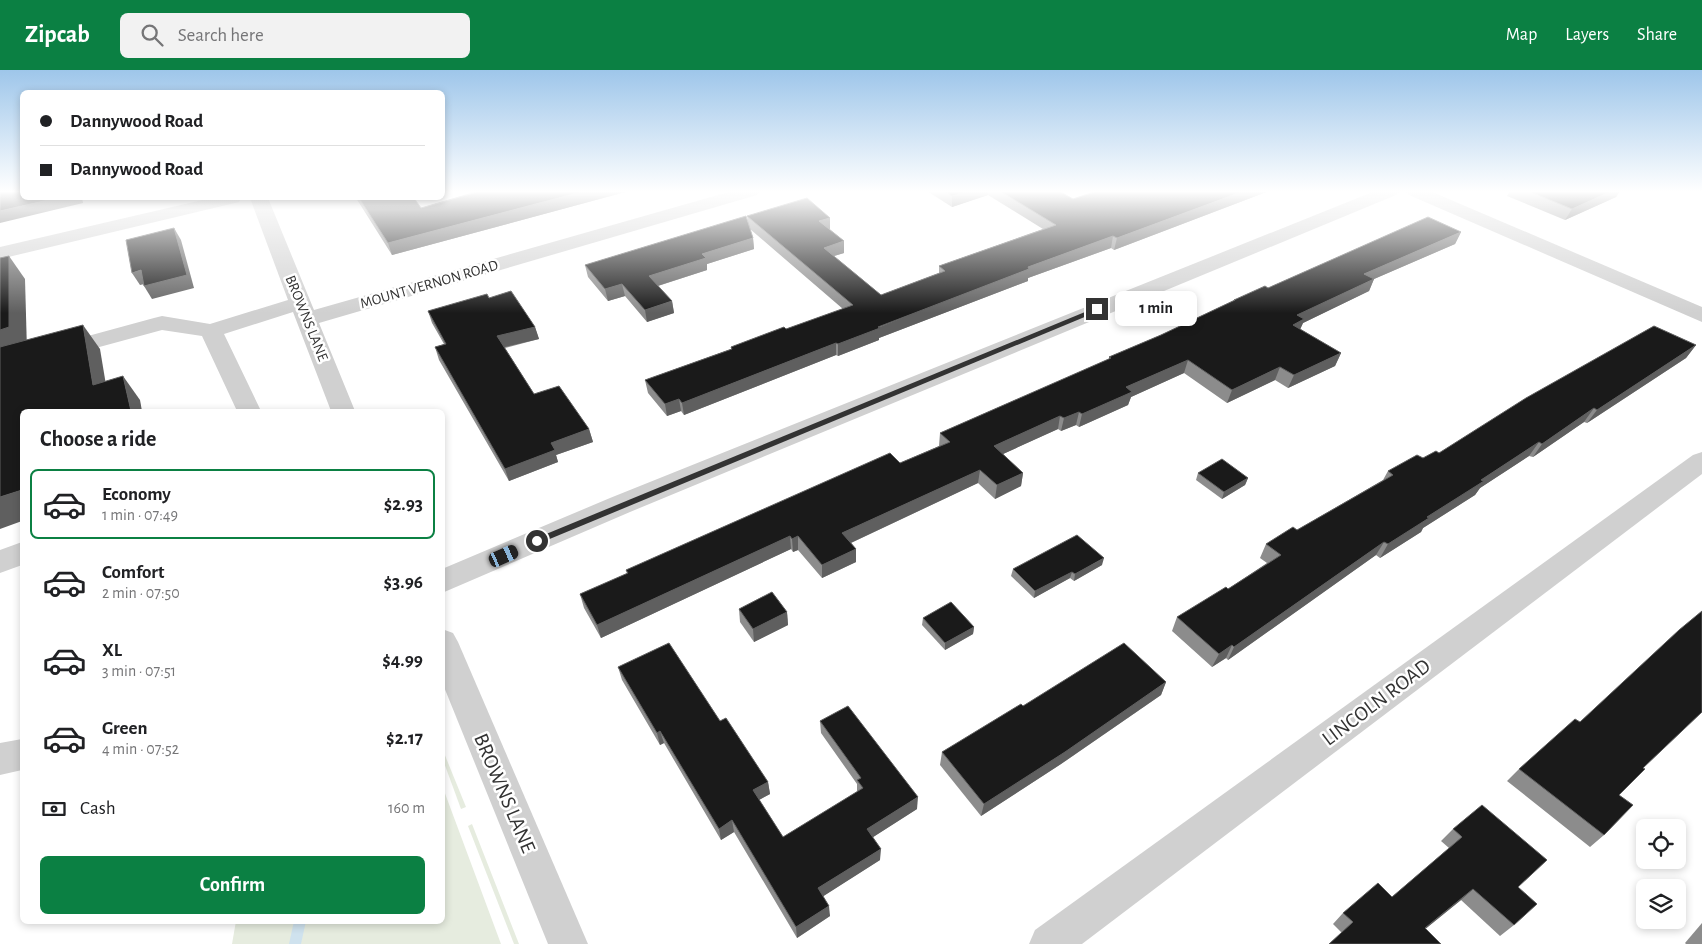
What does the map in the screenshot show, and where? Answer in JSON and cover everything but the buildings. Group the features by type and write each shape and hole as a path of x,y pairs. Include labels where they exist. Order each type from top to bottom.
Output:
{"street":[{"path":"0,252 87,232"},
{"name":"BROWNS LANE","path":"272,232 342,409"},
{"name":"MOUNT VERNON ROAD","path":"211,332 304,311 599,232"},
{"path":"445,581 620,506 1290,232"},
{"path":"1509,232 1702,316"},
{"path":"0,367 162,323 211,332 248,409"},
{"name":"LINCOLN ROAD","path":"1050,944 1702,461"},
{"path":"0,562 20,554"},
{"name":"BROWNS LANE","path":"445,649 568,944"},
{"path":"0,759 20,755"}],"shaded area":[{"path":"445,755 466,807 461,809 445,765"},
{"path":"445,793 501,944 299,944 303,924 445,924"},
{"path":"472,824 519,944 514,944 468,826"},
{"path":"235,924 296,924 291,944 232,944"}],"waterway":[{"path":"295,944 299,924"}],"route":[{"path":"537,541 1097,309"}]}
